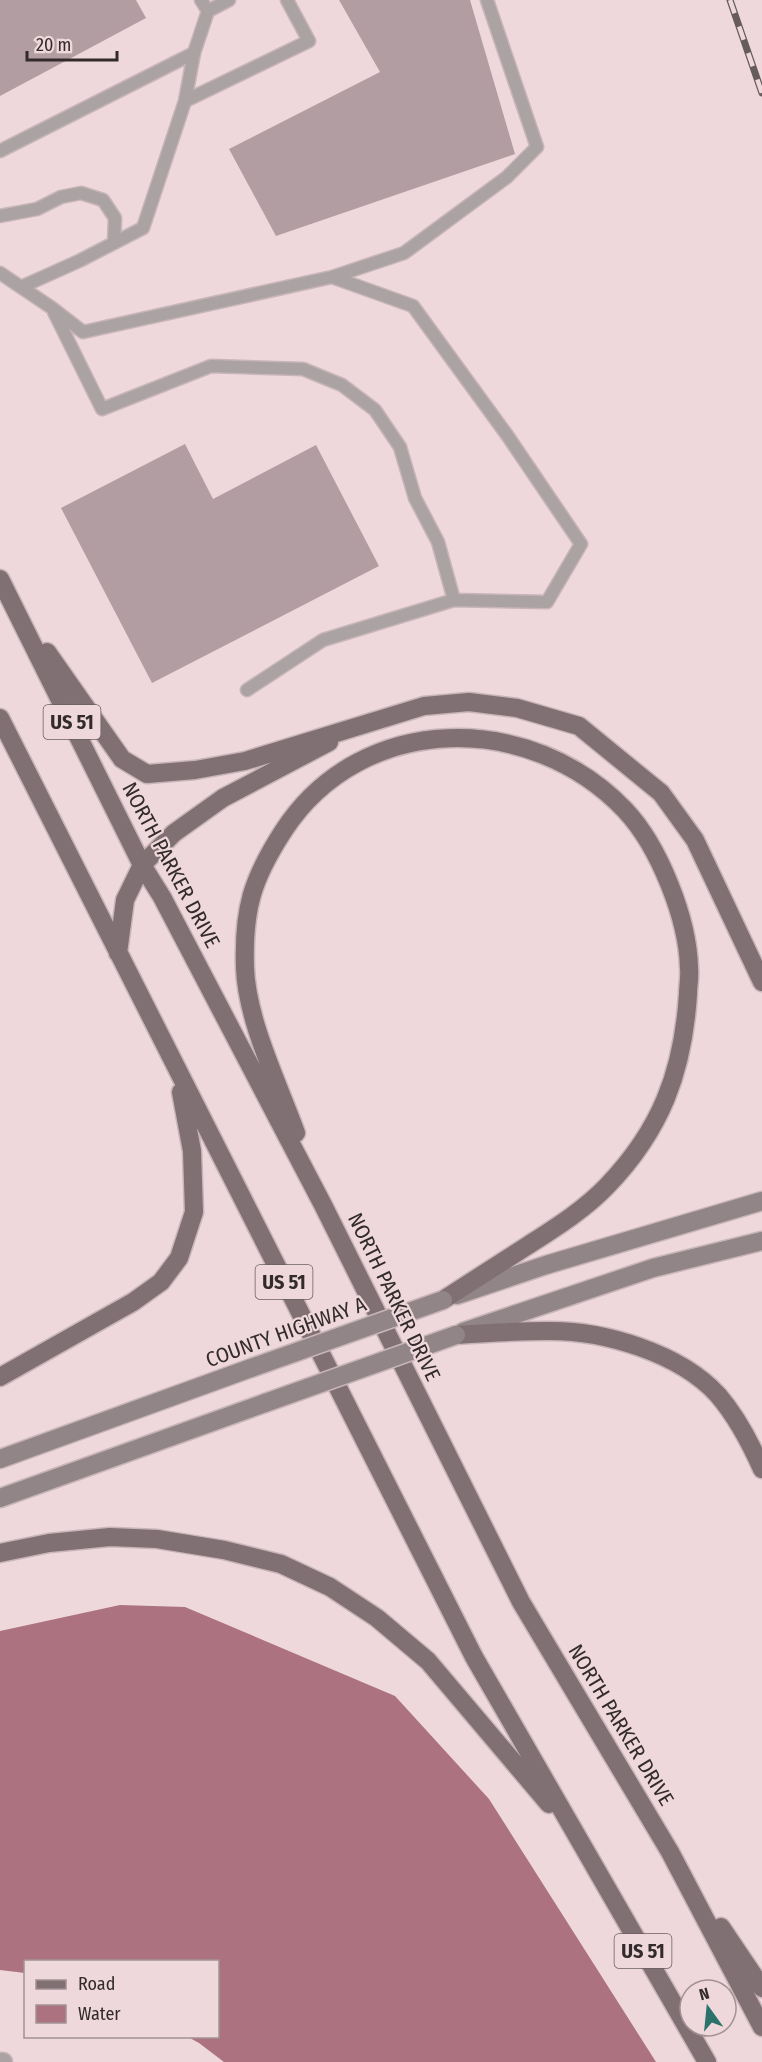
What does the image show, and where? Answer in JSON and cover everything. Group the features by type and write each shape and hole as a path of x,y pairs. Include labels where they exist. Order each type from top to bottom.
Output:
{"main road":[{"name":"NORTH PARKER DRIVE","path":"0,579 142,865 162,897 323,1205 521,1602 670,1852 762,2027"},
{"path":"12,602 123,759 147,774 195,770 245,760 424,706 469,702 517,708 579,726 661,793 695,840 762,982"},
{"name":"US 51","path":"0,718 474,1657 678,2011"},
{"path":"118,953 125,900 142,865 174,833 223,798 360,725"},
{"path":"323,1205 254,1018 245,972 246,934 251,893 265,859 295,814 327,782 361,759 403,744 445,737 487,739 528,748 565,764 594,782 626,811 652,845 670,884 683,929 690,966 683,1045 672,1084 654,1124 631,1158 606,1188 573,1216 443,1300"},
{"path":"0,1377 134,1302 161,1282 179,1258 194,1212 192,1151 178,1073"},
{"name":"COUNTY HIGHWAY A","path":"0,1459 546,1265 762,1201"},
{"path":"0,1498 456,1335 653,1268 762,1241"},
{"path":"456,1335 549,1330 584,1334 652,1351 675,1362 716,1394 735,1417 749,1440 762,1469"},
{"path":"0,1553 49,1543 110,1537 157,1539 224,1550 281,1564 330,1587 377,1618 428,1661 579,1841"},
{"path":"670,1852 762,1988"},
{"path":"694,2038 716,2062"},
{"name":"US 51","path":"694,2038 707,2062"}],"lane":[{"path":"21,287 143,228 185,101 205,6 229,0"},
{"path":"185,101 309,41 287,0"},
{"path":"0,273 83,332 332,277 404,254 507,177 537,147 487,0"},
{"path":"0,151 194,53"},
{"path":"0,216 37,209 61,197 81,193 103,200 115,218 114,243"},
{"path":"247,690 323,640 454,600 547,602 581,544 507,435 413,306 332,277"},
{"path":"52,308 102,409 211,366 303,369 342,385 375,410 400,447 415,498 438,542 454,600"}],"water":[{"path":"120,1605 185,1607 395,1696 489,1799 656,2062 224,2062 190,2038 219,2038 219,1960 24,1960 24,1973 0,1970 0,1631"}],"building":[{"path":"0,0 136,0 146,18 0,96"},
{"path":"339,0 470,0 515,154 276,236 229,149 380,72"},
{"path":"185,444 213,499 316,445 379,566 152,683 61,508"}],"railway":[{"path":"730,0 762,93"}]}
